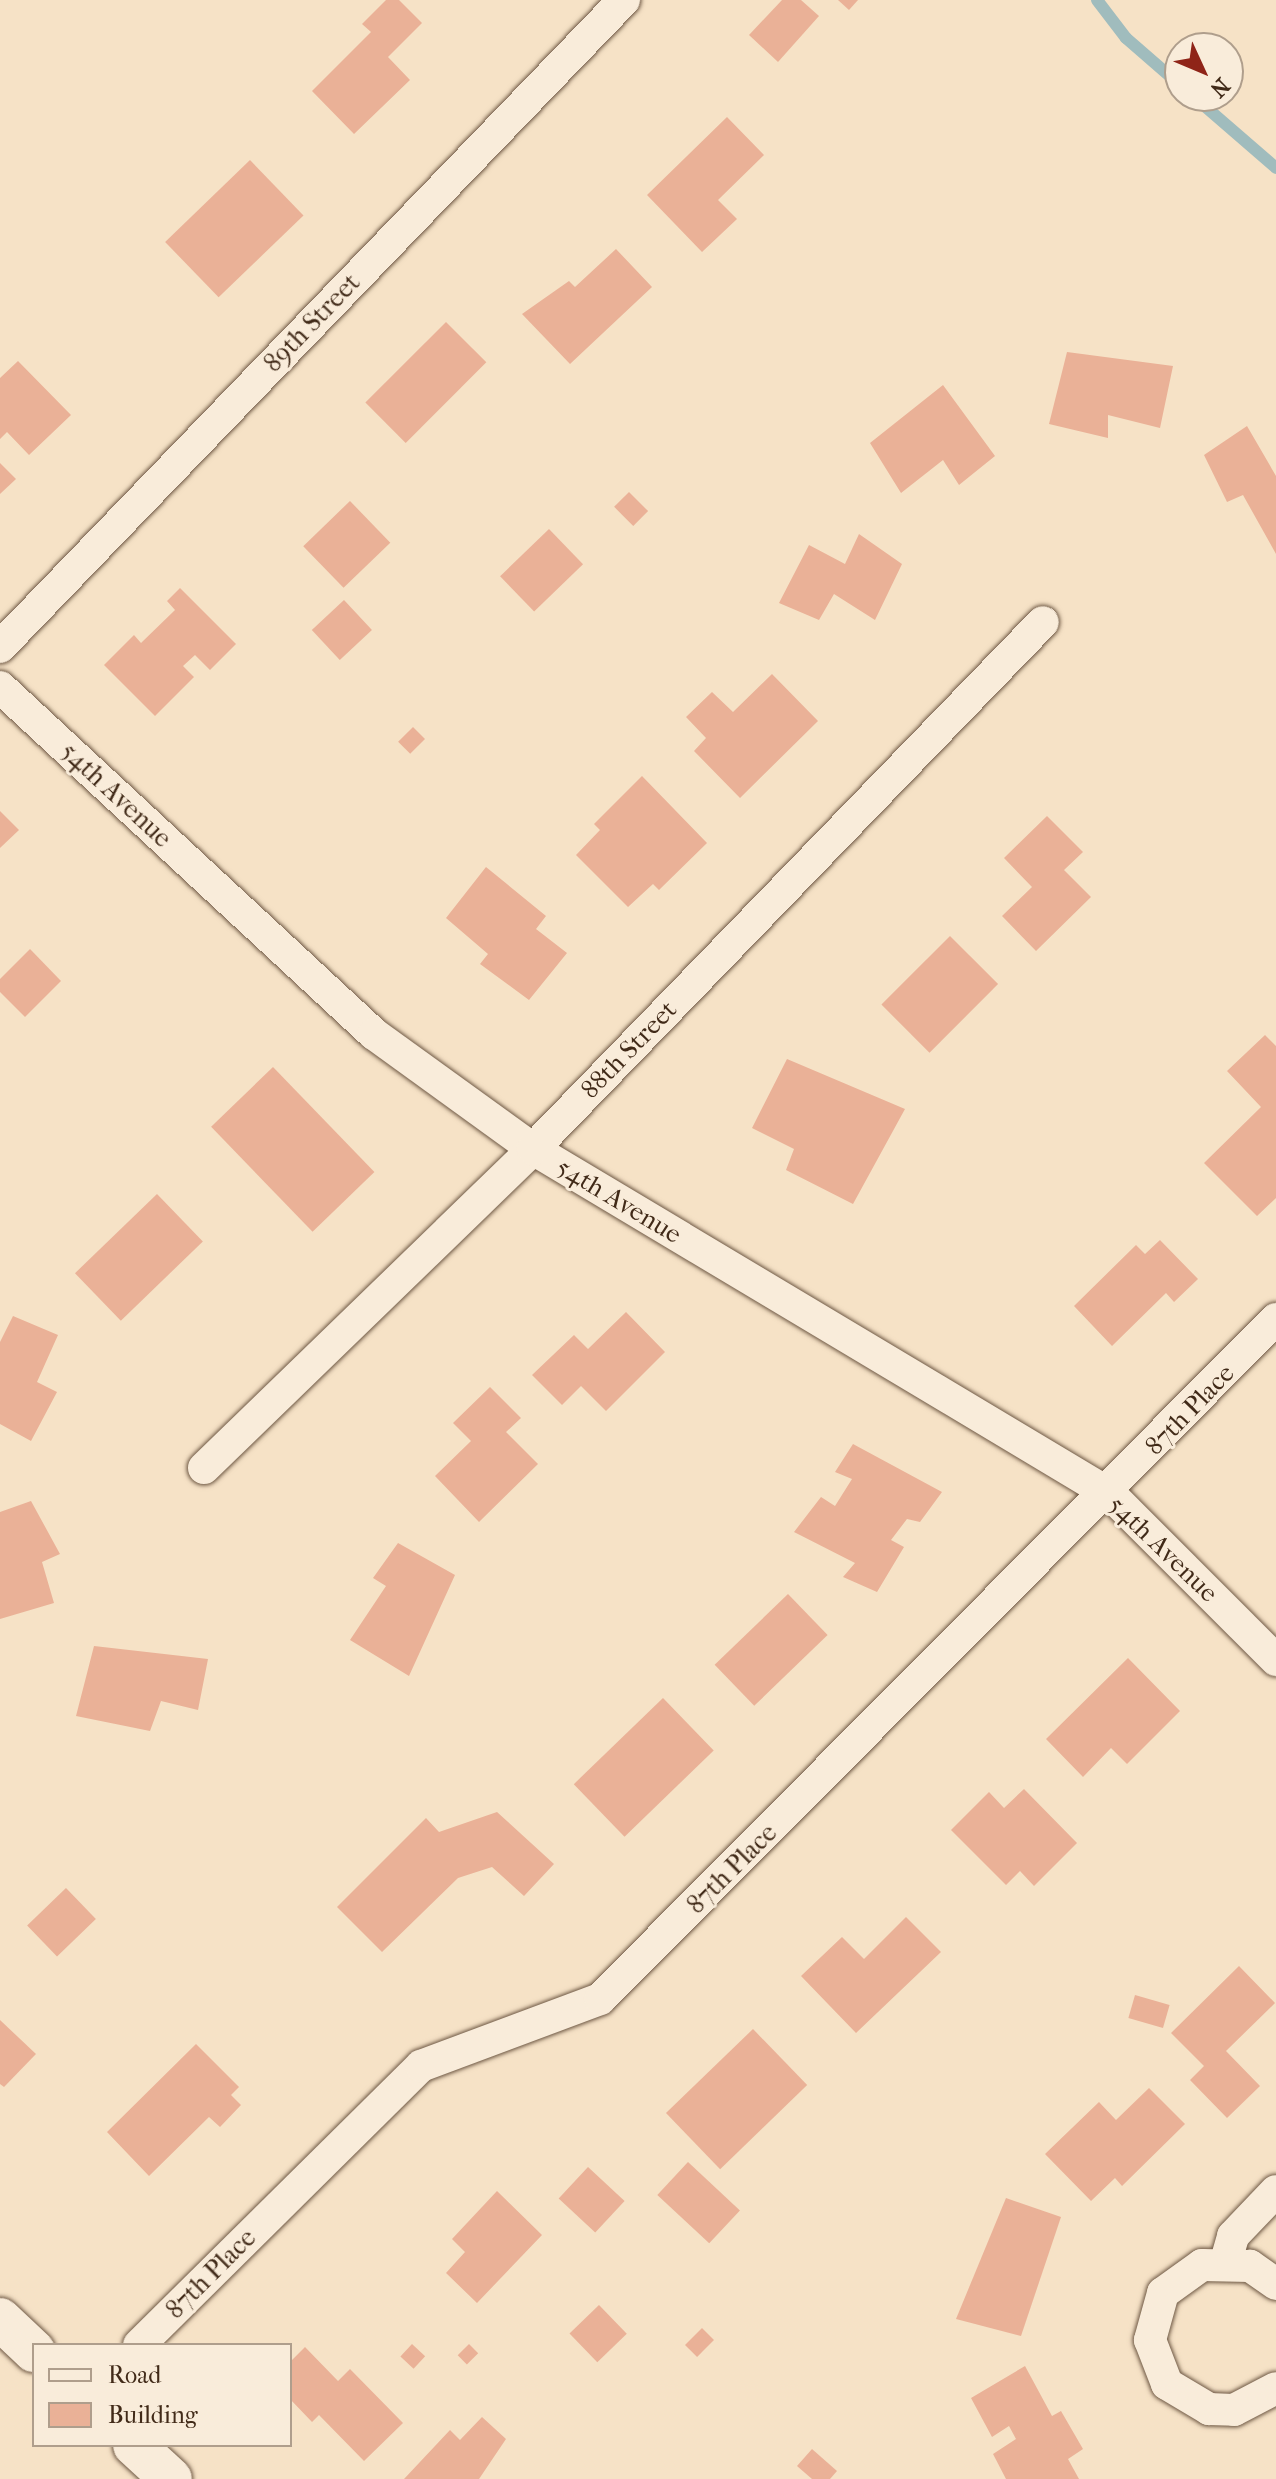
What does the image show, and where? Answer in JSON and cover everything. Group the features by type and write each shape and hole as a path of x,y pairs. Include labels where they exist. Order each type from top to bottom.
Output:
{"street":[{"name":"89th Street","path":"0,647 624,0"},
{"name":"88th Street","path":"204,1468 533,1149 1043,622"},
{"name":"54th Avenue","path":"0,687 374,1034 533,1149 1110,1494 1276,1660"},
{"name":"87th Place","path":"141,2343 421,2066 600,1999 1110,1494 1276,1319"},
{"path":"1226,2261 1233,2236 1276,2191"},
{"path":"1276,2284 1250,2266 1226,2261 1191,2270 1163,2293 1152,2315 1155,2363 1167,2384 1209,2409 1234,2410 1276,2388"},
{"path":"0,2319 32,2349"},
{"path":"136,2447 171,2479"}],"building":[{"path":"386,0 399,0 422,23 388,57 410,80 354,134 312,91 371,32 362,24"},
{"path":"782,0 801,0 819,16 778,62 749,35"},
{"path":"838,0 858,0 849,10"},
{"path":"727,117 764,155 718,200 737,219 702,252 647,195"},
{"path":"250,160 303,215 219,297 165,242"},
{"path":"616,249 652,287 570,364 522,314 569,281 575,287"},
{"path":"446,322 486,362 406,443 365,403"},
{"path":"1067,352 1173,366 1160,428 1108,415 1108,438 1049,424"},
{"path":"18,361 71,415 29,455 7,432 0,439 0,378"},
{"path":"943,385 995,456 959,485 943,460 901,493 870,443"},
{"path":"1247,426 1276,476 1276,554 1243,495 1227,502 1204,455"},
{"path":"0,463 16,479 0,494"},
{"path":"629,492 648,511 633,526 614,507"},
{"path":"350,501 390,543 344,588 303,546"},
{"path":"549,529 583,564 534,611 500,576"},
{"path":"859,534 902,564 875,620 834,594 819,620 779,603 809,545 845,564"},
{"path":"180,588 236,644 210,670 195,655 183,666 194,677 155,716 104,665 134,635 141,643 175,610 167,601"},
{"path":"344,600 372,630 340,660 312,630"},
{"path":"772,674 818,721 740,798 694,751 706,738 686,717 712,692 733,712"},
{"path":"413,727 425,739 410,754 398,742"},
{"path":"642,776 707,843 659,890 653,884 628,907 576,855 600,830 594,824"},
{"path":"0,811 19,830 0,848"},
{"path":"1047,816 1083,852 1064,870 1091,897 1036,951 1002,916 1032,887 1004,858"},
{"path":"486,867 546,916 536,929 567,953 529,1000 480,964 488,954 446,918"},
{"path":"950,936 998,984 929,1053 881,1005"},
{"path":"30,949 61,981 25,1017 0,992 0,979"},
{"path":"1265,1035 1276,1046 1276,1198 1257,1216 1204,1163 1261,1107 1227,1071"},
{"path":"787,1059 905,1109 853,1204 786,1170 794,1149 752,1128"},
{"path":"273,1067 374,1172 313,1232 211,1127"},
{"path":"157,1194 203,1241 121,1321 75,1273"},
{"path":"1160,1240 1198,1279 1174,1302 1166,1293 1112,1346 1074,1306 1136,1245 1145,1254"},
{"path":"626,1312 665,1352 606,1411 581,1386 562,1405 532,1375 574,1335 588,1349"},
{"path":"13,1316 58,1335 37,1382 57,1392 31,1441 0,1424 0,1342"},
{"path":"490,1387 521,1418 506,1432 538,1464 479,1522 435,1476 471,1441 453,1423"},
{"path":"853,1444 942,1492 920,1522 907,1519 891,1540 904,1547 877,1592 843,1577 855,1563 794,1532 821,1497 835,1506 852,1479 835,1472"},
{"path":"31,1501 60,1554 42,1562 54,1603 0,1619 0,1512"},
{"path":"398,1543 455,1575 409,1676 350,1640 386,1586 373,1578"},
{"path":"788,1594 828,1635 754,1706 715,1665"},
{"path":"94,1646 208,1659 198,1710 161,1701 150,1731 76,1716"},
{"path":"1128,1658 1180,1711 1127,1764 1111,1748 1083,1777 1046,1739"},
{"path":"663,1698 714,1751 625,1837 574,1784"},
{"path":"1024,1789 1077,1843 1034,1886 1020,1871 1006,1885 951,1830 989,1792 1004,1808"},
{"path":"497,1812 554,1864 524,1896 492,1867 458,1878 382,1952 337,1907 426,1818 439,1832"},
{"path":"66,1888 96,1919 57,1956 27,1926"},
{"path":"906,1917 941,1952 856,2033 801,1976 842,1937 864,1959"},
{"path":"1239,1966 1275,2003 1226,2051 1260,2086 1227,2118 1190,2080 1204,2066 1171,2033"},
{"path":"1135,1995 1170,2005 1163,2028 1128,2018"},
{"path":"0,2020 36,2054 4,2087 0,2084"},
{"path":"753,2029 807,2085 720,2169 666,2113"},
{"path":"196,2044 239,2087 231,2095 241,2105 220,2127 209,2117 149,2176 107,2132"},
{"path":"1149,2088 1185,2124 1122,2186 1115,2178 1091,2201 1045,2154 1099,2102 1116,2120"},
{"path":"688,2162 740,2210 709,2243 657,2195"},
{"path":"588,2167 625,2201 595,2233 559,2198"},
{"path":"497,2191 542,2235 477,2303 446,2273 465,2252 452,2239"},
{"path":"1006,2198 1061,2217 1021,2336 956,2319"},
{"path":"599,2305 627,2334 597,2362 570,2333"},
{"path":"702,2328 714,2340 697,2357 685,2345"},
{"path":"412,2344 425,2356 414,2369 400,2356"},
{"path":"469,2344 478,2353 467,2365 458,2355"},
{"path":"305,2347 338,2381 350,2369 403,2423 364,2461 319,2415 312,2422 292,2401 292,2360"},
{"path":"1025,2366 1052,2416 1061,2411 1083,2449 1068,2459 1079,2479 1006,2479 993,2454 1016,2439 1009,2426 992,2437 971,2398"},
{"path":"482,2417 506,2439 479,2479 404,2479 450,2430 460,2440"},
{"path":"812,2449 837,2471 830,2479 812,2479 797,2466"}],"waterway":[{"path":"1097,0 1126,38 1164,71"},
{"path":"1211,112 1276,168"}]}
